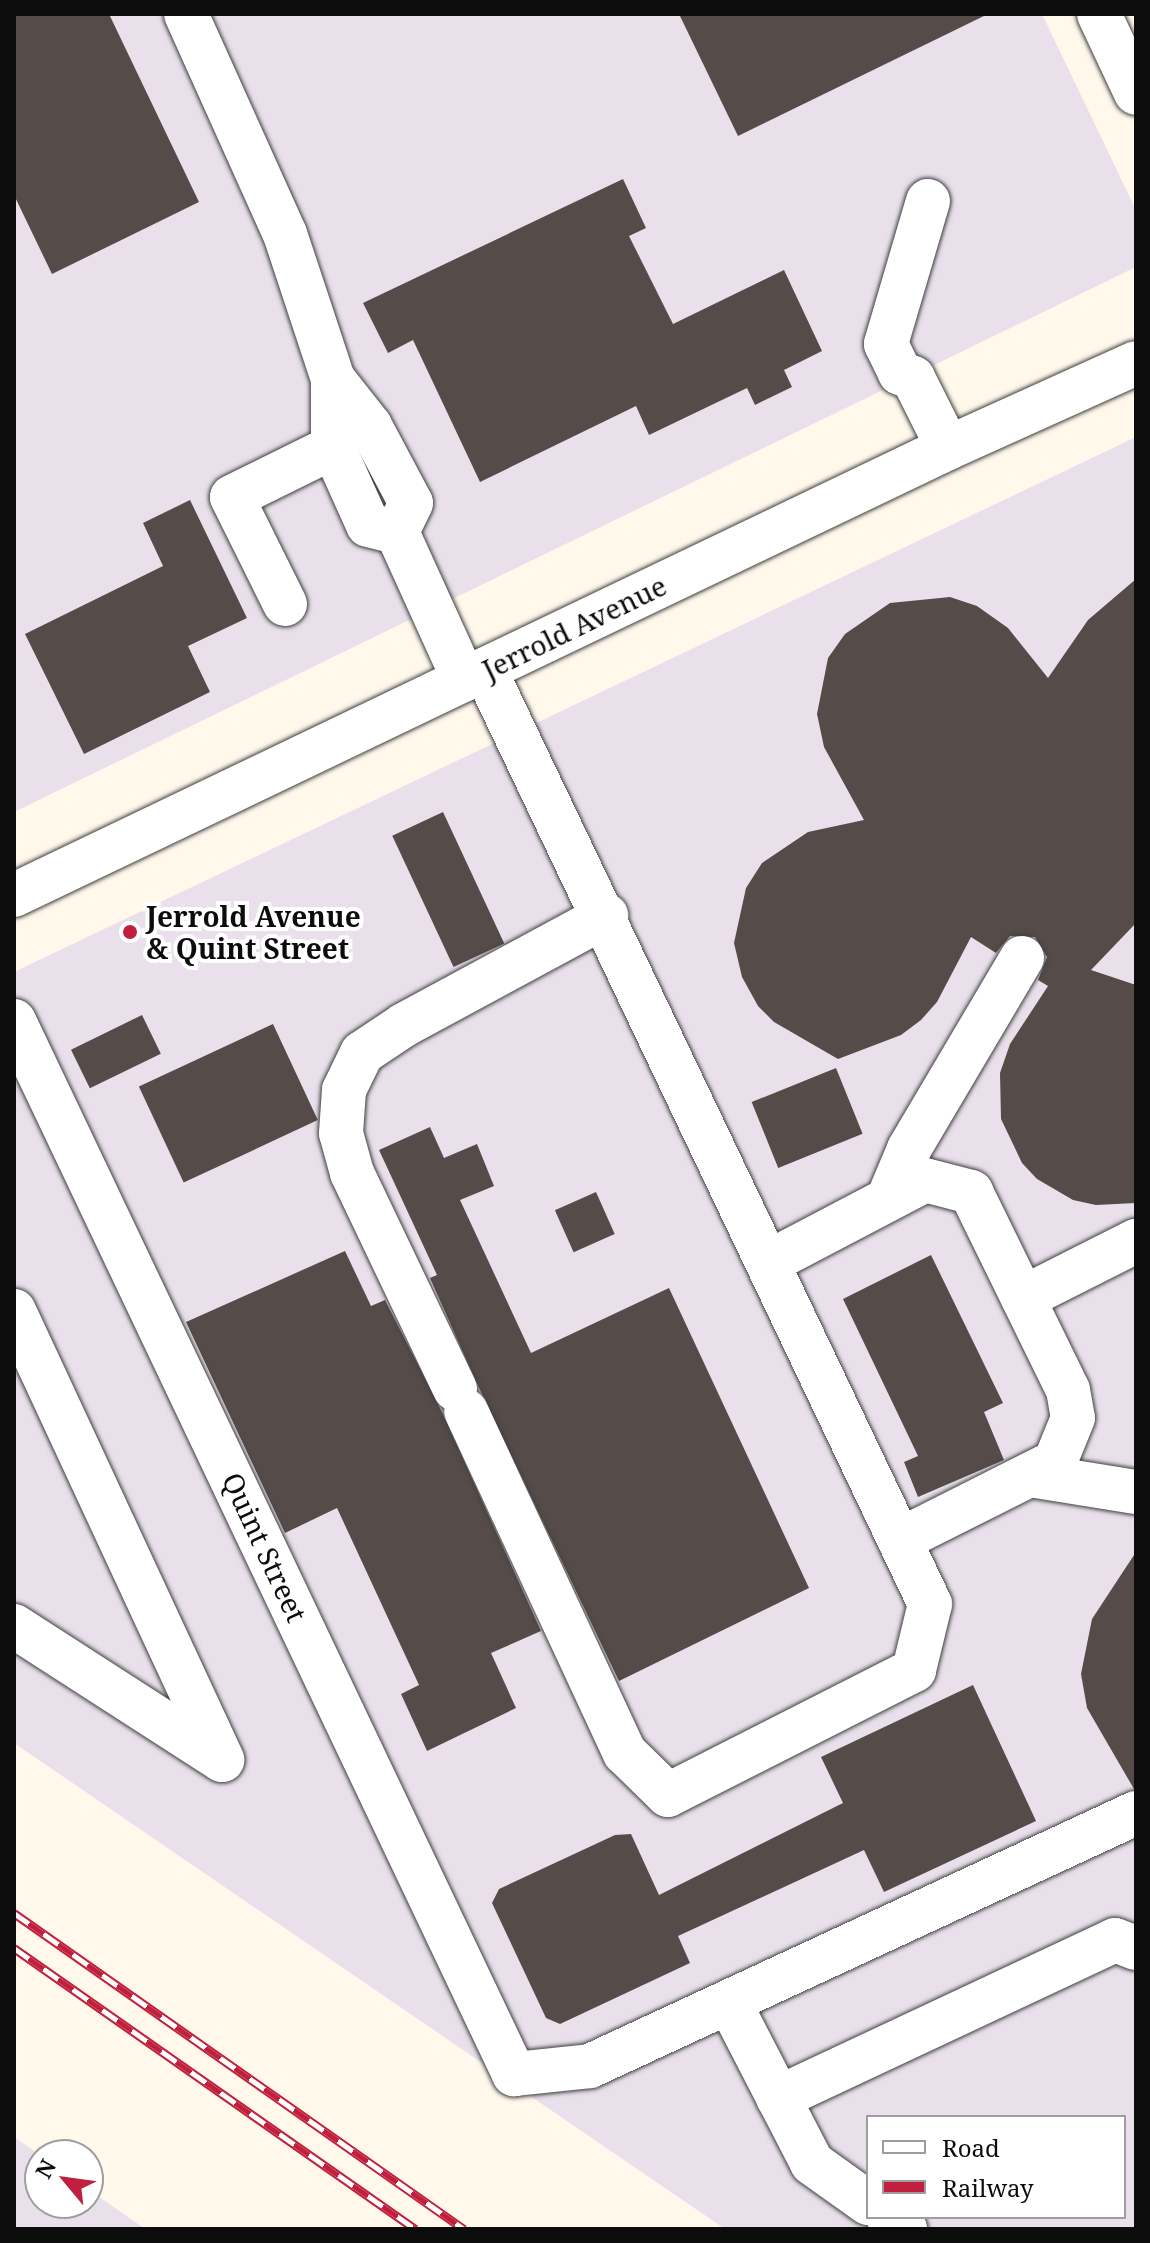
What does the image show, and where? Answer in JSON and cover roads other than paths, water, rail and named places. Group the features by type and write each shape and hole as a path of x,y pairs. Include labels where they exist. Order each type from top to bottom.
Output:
{"street":[{"path":"186,14 285,234 333,379 333,447 368,525 397,532 606,916 930,1604 914,1670 668,1795 625,1753 352,1173 341,1133 344,1090 362,1053 404,1025 606,916"},
{"path":"1099,14 1136,93"},
{"path":"928,201 903,273 893,332 886,344 900,373 913,378 948,448"},
{"name":"Jerrold Avenue","path":"14,895 948,448 1136,363"},
{"path":"333,379 370,426 411,503 397,532"},
{"path":"285,604 232,497 333,447"},
{"path":"888,1199 909,1149 1022,958"},
{"name":"Quint Street","path":"14,1021 514,2074 590,2066 729,2002"},
{"path":"769,1262 925,1180 971,1192 1068,1390 1073,1418 1055,1462 900,1540"},
{"path":"1023,1298 1136,1241"},
{"path":"14,1311 222,1760 14,1626"},
{"path":"1030,1475 1136,1492"},
{"path":"866,2202 812,2163 729,2002 1136,1813"},
{"path":"778,2098 1115,1940 1136,1948"}],"railway":[{"path":"14,1913 464,2229"},
{"path":"14,1948 416,2229"}],"place":[{"name":"Jerrold Avenue & Quint Street","path":"130,932"}]}
